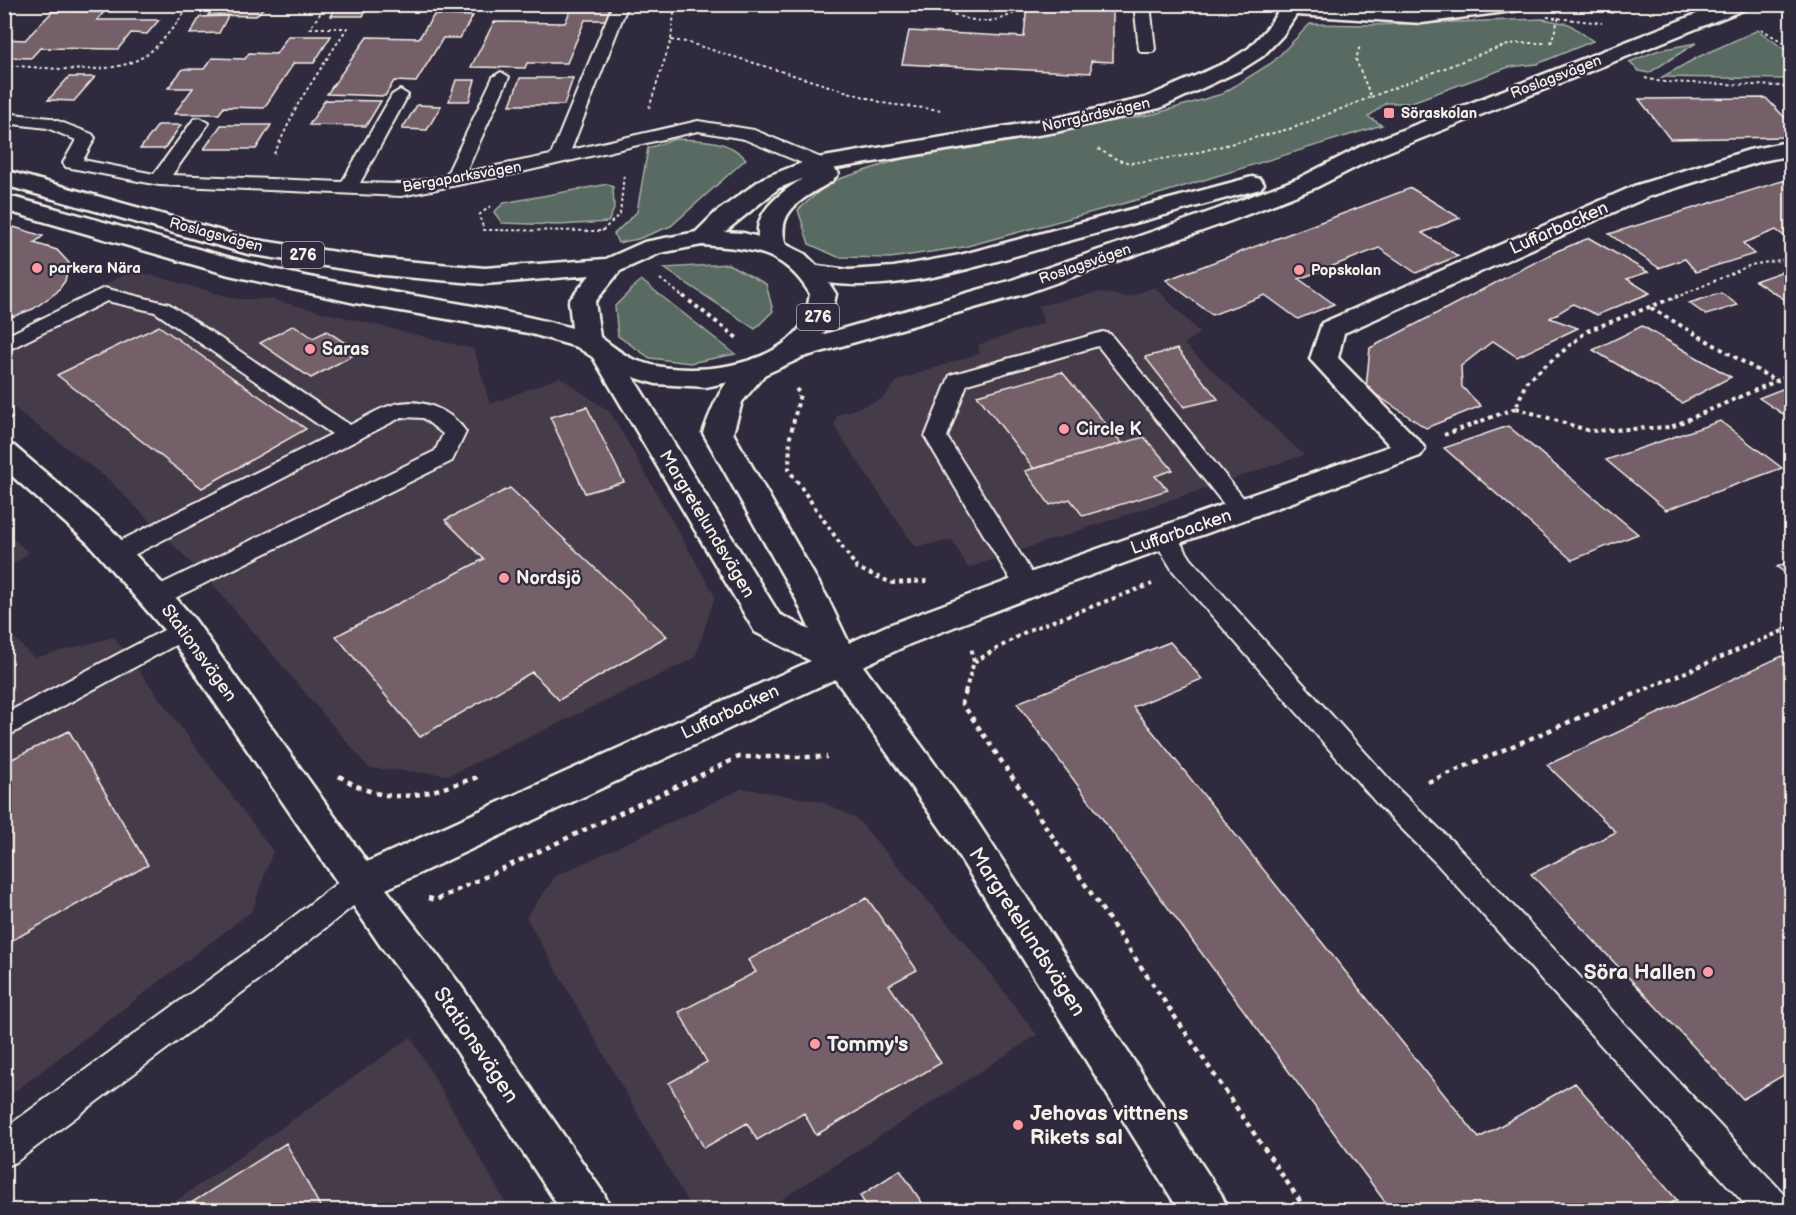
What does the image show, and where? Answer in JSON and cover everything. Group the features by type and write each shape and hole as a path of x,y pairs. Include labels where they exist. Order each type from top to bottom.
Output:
{"street":[{"path":"1293,7 1349,15 1422,17 1520,4"},
{"name":"Roslagsvägen","path":"4,202 229,267 355,295 531,325 596,348 624,365 656,375 705,378 756,368 789,353 1039,279 1297,187 1372,150 1741,4"},
{"name":"Norrgårdsvägen","path":"702,238 724,218 771,183 902,151 1056,125 1152,103 1234,66 1256,52 1276,31 1293,7"},
{"name":"Luffarbacken","path":"360,883 841,661 1027,586 1410,449 1324,359 1332,329 1642,191 1757,155 1791,148"},
{"name":"Roslagsvägen","path":"810,273 849,278 894,275 962,262 1032,245 1372,150"},
{"name":"Norrgårdsvägen","path":"774,248 768,227 777,212 825,169"},
{"name":"Roslagsvägen","path":"4,177 248,246 382,267 485,276 611,267 653,247 702,238 742,241 774,248 796,259 810,273 823,294 816,327 789,353"},
{"name":"Roslagsvägen","path":"596,348 582,301 611,267"},
{"name":"Margretelundsvägen","path":"596,348 767,623 841,661"},
{"name":"Margretelundsvägen","path":"756,368 728,400 718,433 812,599 841,661 963,831 1204,1210"},
{"name":"Stationsvägen","path":"4,453 117,554 158,596 396,936 444,996 588,1210"}],"lane":[{"path":"559,158 621,4"},
{"path":"1142,4 1147,50"},
{"path":"453,180 501,77"},
{"path":"348,188 400,95"},
{"name":"Bergaparksvägen","path":"4,118 50,123 86,138 72,163 159,180 401,190 559,158 698,126 748,134 825,169"},
{"path":"159,180 200,123"},
{"path":"4,346 104,294 162,308 349,435"},
{"path":"1027,586 936,437 958,380 1103,338 1242,511"},
{"path":"117,554 398,410 429,411 454,432 444,456 158,596"},
{"path":"1164,537 1182,565 1389,798 1446,854 1774,1210"},
{"path":"4,727 183,629"},
{"path":"4,1150 261,960 360,883"}],"path":[{"path":"4,65 103,66 127,64 142,57 192,4"},
{"path":"259,184 299,102 347,28 310,28 327,4"},
{"path":"640,139 671,40 675,4"},
{"path":"932,4 959,18 1000,21 1016,12 1015,4"},
{"path":"1538,17 1559,17 1607,24"},
{"path":"1551,44 1559,17"},
{"path":"1755,26 1791,48"},
{"path":"671,40 686,42 887,105 947,110"},
{"path":"1361,43 1356,60 1371,97"},
{"path":"1097,148 1120,162 1136,164 1194,154 1280,134 1488,51 1515,43 1551,44 1560,47"},
{"path":"1640,77 1662,82 1781,86 1791,89"},
{"path":"494,204 479,215 484,231 601,231 620,214 624,172 614,176"},
{"path":"601,231 602,238"},
{"path":"1516,408 1526,382 1587,332 1650,308 1751,264 1791,258"},
{"path":"652,273 739,340"},
{"path":"1650,308 1777,381"},
{"path":"1410,449 1516,408 1590,431 1671,427 1791,374"},
{"path":"792,383 800,394 790,437 789,470 857,568 892,583 933,581 964,611 974,662 962,703 1306,1210"},
{"path":"4,412 13,420"},
{"path":"974,662 1029,630 1162,581"},
{"path":"1389,798 1791,627"},
{"path":"360,883 436,900 739,757 827,757"},
{"path":"335,773 360,791 404,799 475,778 526,858"}],"shaded area":[{"path":"133,270 237,299 270,299 474,349 490,404 560,377 611,413 715,596 695,658 450,775 369,768 215,587 109,480 5,401 4,338"},
{"path":"1155,287 1200,333 1184,344 1304,455 968,568 952,540 915,547 834,426 837,415 882,399 898,380 980,353 978,345 1044,323 1038,306 1099,292 1127,297"},
{"path":"4,530 29,553 5,570 4,570"},
{"path":"4,627 34,658 114,637 273,851 252,911 5,1099"},
{"path":"743,788 823,802 857,819 983,964 1037,1035 765,1210 692,1210 526,917 556,876"},
{"path":"411,1037 510,1210 163,1210"}],"green space":[{"path":"1469,4 1417,12 1391,11 1366,5"},
{"path":"1543,19 1569,24 1593,41 1537,64 1509,67 1409,103 1386,103 1368,117 1382,125 1162,193 964,247 890,258 838,257 809,244 798,210 830,182 910,156 1154,114 1222,94 1273,62 1310,24 1371,25"},
{"path":"1758,30 1791,54 1791,79 1662,77 1698,57"},
{"path":"1696,43 1649,73 1639,71 1629,62 1659,50"},
{"path":"675,139 704,140 722,144 739,152 746,159 671,226 638,239 618,243 614,234 637,212 648,148"},
{"path":"608,184 613,187 614,209 608,222 559,225 502,223 494,212 504,203"},
{"path":"728,264 766,284 773,311 755,329 664,268"},
{"path":"641,280 735,354 690,363 650,358 618,336 615,306"}],"building":[{"path":"217,4 315,4 266,5 256,16 208,15"},
{"path":"338,4 370,4 363,16 331,16"},
{"path":"573,4 612,4 606,20 585,20 567,63 527,63 525,68 471,67 494,22 565,23"},
{"path":"1027,4 1113,4 1113,62 1091,61 1091,73 902,64 909,31 1024,37"},
{"path":"1589,4 1630,4 1612,13"},
{"path":"53,11 104,12 97,20 159,20 147,34 131,33 118,49 40,48 31,58 4,57 4,39 25,40"},
{"path":"434,15 473,16 460,38 443,38 416,82 394,81 385,96 327,94 367,37 419,38"},
{"path":"228,16 219,33 190,34 200,17"},
{"path":"288,36 331,36 314,63 294,63 264,108 224,107 219,114 174,114 193,88 168,88 183,69 204,69 212,58 245,59 249,53 276,54"},
{"path":"69,77 95,77 74,101 48,100"},
{"path":"520,78 573,78 564,105 510,105"},
{"path":"456,80 475,80 469,101 449,101"},
{"path":"1766,98 1792,125 1792,137 1670,139 1639,99"},
{"path":"325,100 381,101 366,126 309,125"},
{"path":"417,105 441,106 427,130 402,129"},
{"path":"158,125 181,125 164,149 140,149"},
{"path":"221,125 271,125 256,149 204,149"},
{"path":"1792,178 1792,242 1776,230 1743,243 1754,254 1696,272 1685,259 1659,268 1609,234"},
{"path":"1411,188 1460,218 1422,233 1458,256 1416,273 1379,248 1299,279 1334,304 1298,319 1265,295 1212,315 1166,280"},
{"name":"parkera Nära","path":"4,224 43,236 34,243 57,250 69,263 65,281 57,292 33,309 4,320"},
{"path":"1589,238 1648,272 1627,279 1650,293 1597,315 1573,304 1550,318 1578,328 1517,357 1493,341 1461,366 1462,387 1481,406 1426,428 1366,388 1370,348 1557,251"},
{"path":"1792,268 1792,304 1755,281"},
{"path":"1721,293 1738,305 1706,315 1689,303"},
{"path":"294,325 313,338 327,331 359,352 311,378 260,343"},
{"path":"159,326 306,429 202,488 57,375"},
{"path":"1642,326 1731,377 1682,403 1593,350"},
{"path":"1177,349 1218,399 1184,407 1145,357"},
{"path":"1062,372 1122,443 1034,469 977,395"},
{"path":"1792,385 1792,420 1759,398"},
{"path":"587,407 624,482 585,493 550,417"},
{"path":"1720,421 1782,468 1666,510 1606,460"},
{"path":"1508,426 1638,534 1572,560 1444,448"},
{"path":"1144,437 1173,470 1155,476 1168,490 1083,516 1070,499 1050,505 1025,471"},
{"path":"510,488 667,636 559,700 532,672 420,737 336,636 484,559 445,520"},
{"path":"1792,560 1792,578 1777,567"},
{"path":"1170,642 1202,679 1133,707 1479,1138 1575,1083 1677,1200 1659,1210 1391,1210 1017,703"},
{"name":"Söra Hallen","path":"1782,656 1792,663 1792,1070 1743,1099 1531,874 1616,832 1547,765"},
{"path":"69,731 148,865 4,945 4,763"},
{"path":"867,898 917,970 889,985 941,1063 816,1135 804,1113 757,1140 747,1123 704,1148 669,1083 707,1062 679,1012 756,972 748,960"},
{"path":"286,1143 322,1210 180,1210"},
{"path":"900,1170 927,1210 869,1210 860,1196"}],"place":[{"name":"Söraskolan","path":"1389,113"},
{"name":"parkera Nära","path":"37,268"},
{"name":"Popskolan","path":"1299,270"},
{"name":"Saras","path":"310,349"},
{"name":"Circle K","path":"1064,429"},
{"name":"Nordsjö","path":"504,578"},
{"name":"Söra Hallen","path":"1708,972"},
{"name":"Tommy's","path":"815,1044"},
{"name":"Jehovas vittnens Rikets sal","path":"1018,1125"}]}
